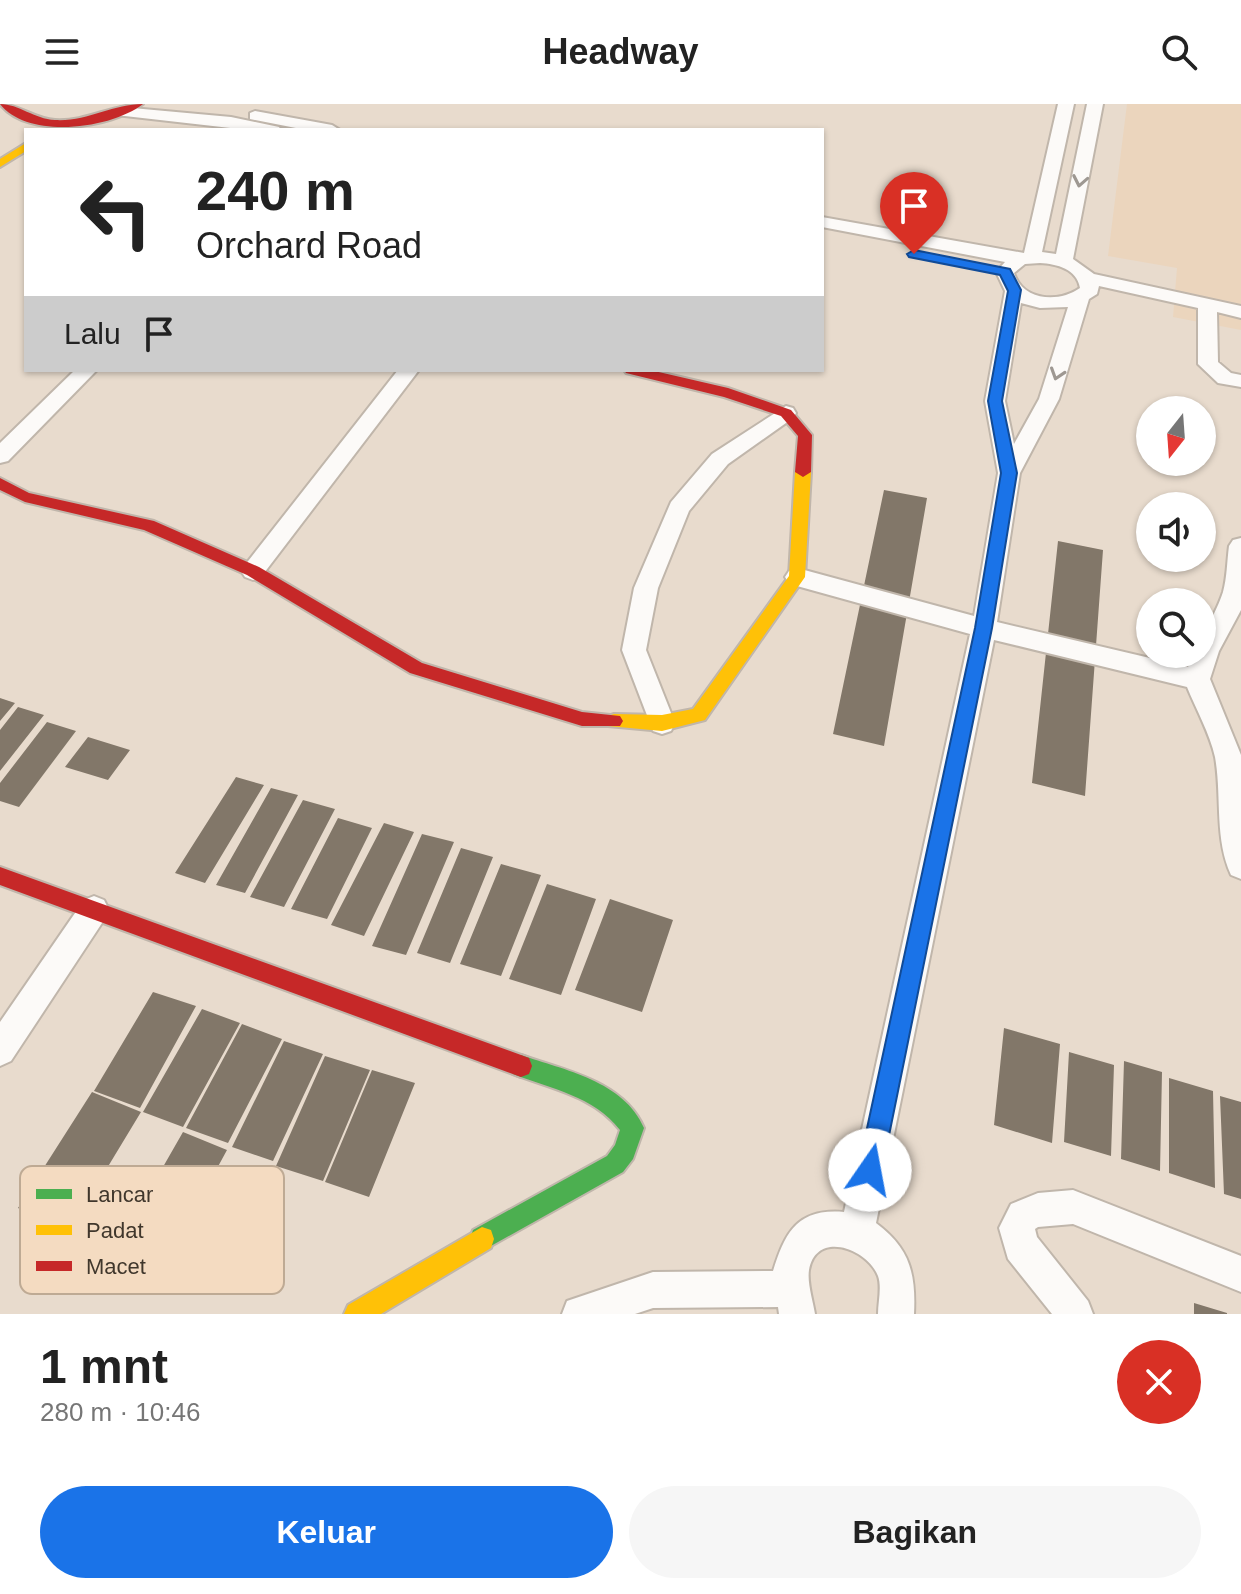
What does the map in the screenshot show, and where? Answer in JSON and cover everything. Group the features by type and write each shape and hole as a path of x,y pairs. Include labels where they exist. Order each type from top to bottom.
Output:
{"street":[{"path":"209,104 323,128"},
{"path":"857,1231 984,628 1009,473 995,401 1018,270 1066,104"},
{"path":"1064,261 1095,104"},
{"path":"6,114 53,127 129,108 262,128"},
{"path":"0,164 24,147"},
{"path":"824,222 1018,270 1047,304 1080,300"},
{"path":"824,236 1018,270 1064,261 1088,278 1241,312"},
{"path":"1009,473 1049,399 1080,300 1090,290 1088,278"},
{"path":"1207,305 1208,364 1225,378 1241,381"},
{"path":"0,456 85,372"},
{"path":"253,571 407,372"},
{"path":"0,483 25,497 148,525 253,571 416,668 582,719 662,723 699,715 797,577 805,435 786,413 728,393 639,372"},
{"path":"662,723 634,650 646,588 679,508 720,459 786,413"},
{"path":"1241,546 1236,588 1226,619 1207,649 1197,679 1228,756 1235,840 1241,866"},
{"path":"797,577 984,628 1197,679"},
{"path":"0,876 600,1095 622,1111 632,1128 625,1151 615,1164 436,1265 357,1314"},
{"path":"0,1050 94,910"},
{"path":"1075,1314 1021,1246 1017,1228 1023,1216 1038,1210 1073,1207 1241,1274"},
{"path":"580,1314 653,1290 793,1301 789,1269 796,1251 807,1237 822,1228 840,1227 857,1231 877,1243 890,1263 899,1286 896,1314"}],"shaded area":[{"path":"1127,104 1241,104 1241,330 1173,317 1177,268 1108,256"}],"building":[{"path":"884,490 927,498 884,746 833,734"},
{"path":"1058,541 1103,550 1085,796 1032,783"},
{"path":"0,698 15,703 0,721"},
{"path":"18,707 44,715 0,771 0,730"},
{"path":"47,722 76,731 19,807 0,801 0,783"},
{"path":"88,737 130,750 108,780 65,767"},
{"path":"236,777 264,785 205,883 175,873"},
{"path":"271,788 298,795 245,893 216,885"},
{"path":"303,800 335,809 284,907 250,897"},
{"path":"338,818 372,828 327,919 291,909"},
{"path":"384,823 414,832 364,936 331,925"},
{"path":"422,834 454,842 406,955 372,946"},
{"path":"461,848 493,857 450,963 417,953"},
{"path":"501,864 541,875 501,976 460,964"},
{"path":"547,884 596,899 561,995 509,979"},
{"path":"610,899 673,920 642,1012 575,990"},
{"path":"153,992 196,1006 140,1108 94,1091"},
{"path":"202,1009 240,1023 183,1127 143,1112"},
{"path":"242,1024 282,1039 228,1143 186,1128"},
{"path":"1004,1028 1060,1044 1052,1143 994,1125"},
{"path":"284,1041 323,1054 273,1161 232,1147"},
{"path":"1069,1052 1114,1065 1111,1156 1064,1142"},
{"path":"325,1056 370,1070 323,1181 284,1166 276,1166"},
{"path":"1124,1061 1162,1072 1160,1171 1121,1159"},
{"path":"372,1070 415,1083 369,1197 325,1182"},
{"path":"1169,1078 1213,1091 1215,1188 1169,1173"},
{"path":"92,1092 141,1112 108,1166 45,1166"},
{"path":"1220,1096 1241,1102 1241,1199 1224,1194"},
{"path":"183,1132 227,1150 218,1166 164,1166"},
{"path":"1194,1303 1227,1313 1227,1314 1194,1314"}],"traffic: fast":[{"path":"482,1239 615,1164 625,1151 632,1128 611,1104 597,1095 521,1066"}],"traffic: slow":[{"path":"0,164 24,147"},
{"path":"614,721 662,723 699,715 797,577 803,472"},
{"path":"357,1314 482,1239"}],"traffic: jam":[{"path":"4,104 34,121 52,124 88,121 138,104"},
{"path":"639,372 728,393 786,413 805,435 803,472"},
{"path":"0,483 25,497 148,525 253,571 416,668 582,719 614,721"},
{"path":"0,876 521,1066"}],"route":[{"path":"870,1170 984,628 1009,473 995,401 1014,290 1005,272 914,254"}]}
